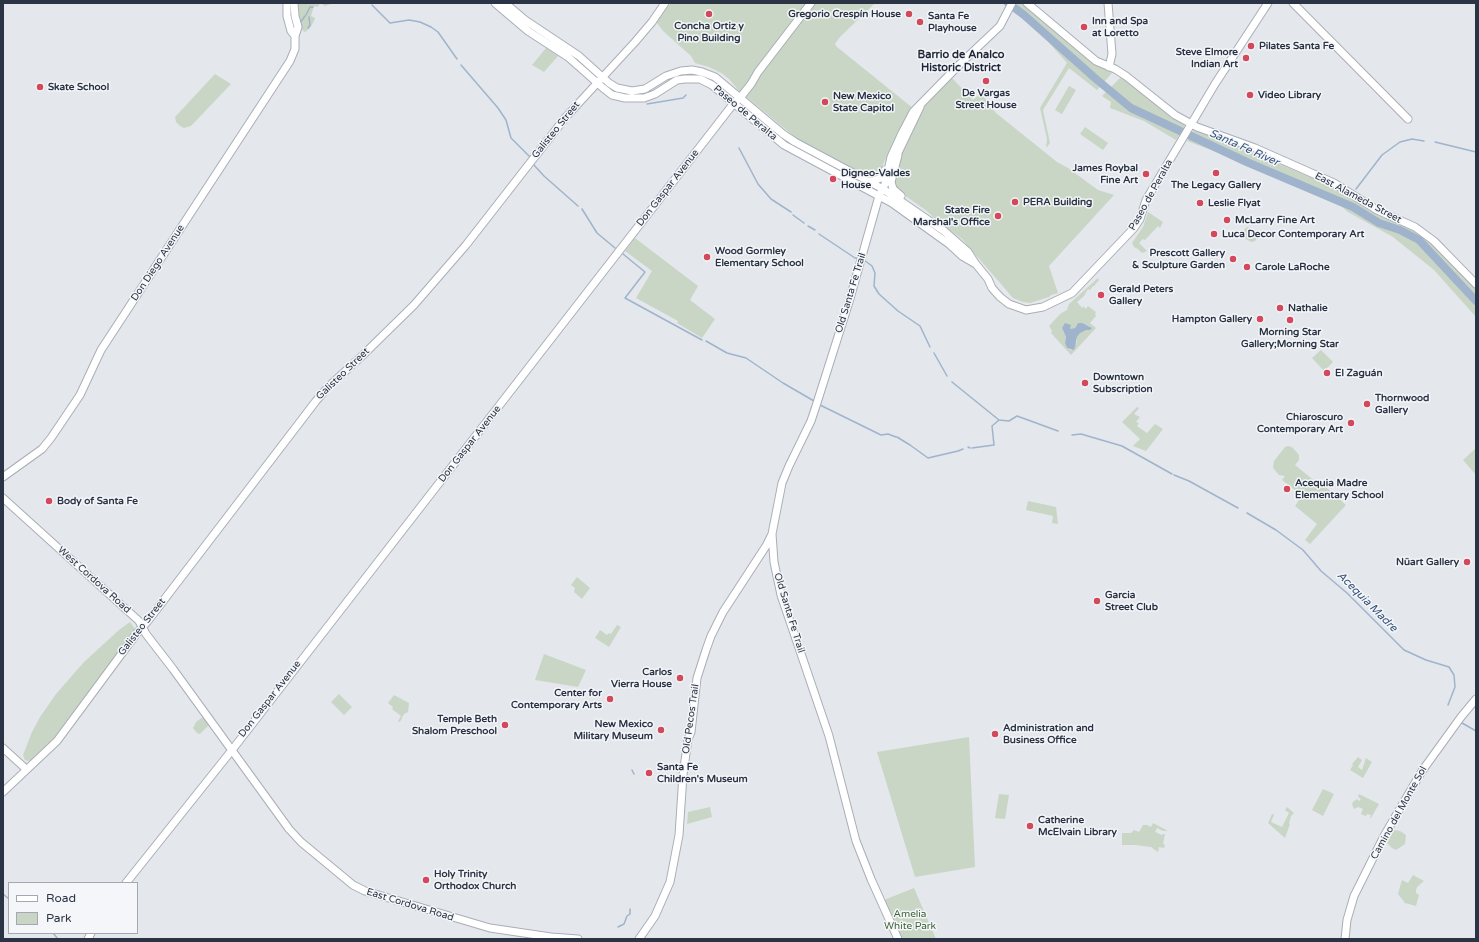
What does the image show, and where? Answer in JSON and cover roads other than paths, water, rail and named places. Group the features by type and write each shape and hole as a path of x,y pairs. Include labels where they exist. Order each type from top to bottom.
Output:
{"street":[{"path":"287,3 287,16 291,31 295,36"},
{"name":"Don Diego Avenue","path":"3,477 46,446 80,395 104,346 290,61 295,49 295,36 298,28 294,3"},
{"name":"Paseo de Peralta","path":"495,3 503,6 567,47 586,61 609,83 617,88 637,91 652,86 673,73 681,71 692,70 710,74 783,134 806,149 883,189 944,231 963,246 1000,297 1016,308 1026,310 1043,307 1067,296 1082,284 1134,228 1140,219 1146,200 1215,84 1268,3"},
{"name":"Galisteo Street","path":"3,792 57,741 142,627 316,401 329,386 414,305 466,245 553,133 652,22 665,3"},
{"name":"Don Gaspar Avenue","path":"127,882 232,750 734,103 740,98 811,3"},
{"name":"East Alameda Street","path":"1027,3 1096,60 1126,76 1165,108 1190,126 1254,148 1308,172 1341,187 1377,210 1415,227 1434,240 1476,284"},
{"path":"1108,3 1112,54 1109,66"},
{"path":"1293,3 1408,118"},
{"name":"Paseo de Peralta","path":"503,6 514,21 568,57 602,88 612,95 631,99 644,98 655,94 677,80 693,78 700,79 712,85 771,135 790,149 879,196 974,263"},
{"name":"Old Santa Fe Trail","path":"898,939 856,841 831,744 783,601 774,562 772,534 782,483 788,466 816,406 849,302 879,196 883,189 894,156 922,103 1000,26 1010,6"},
{"path":"514,21 535,32 542,31"},
{"path":"536,37 544,36 554,43 567,47"},
{"path":"568,57 579,62 595,76 603,77"},
{"path":"691,65 716,73 726,81 726,86"},
{"path":"790,149 795,147 801,150 806,149"},
{"path":"867,180 873,181 881,178 894,156"},
{"path":"894,156 891,178 893,189 920,209 928,220"},
{"name":"West Cordova Road","path":"3,498 126,611 139,621 232,750"},
{"name":"Old Pecos Trail","path":"640,939 655,916 670,882 679,835 682,790 688,739 691,732 699,670 711,636 720,618 760,556 772,534"},
{"path":"760,556 766,556 774,562"},
{"name":"Camino del Monte Sol","path":"1345,939 1347,920 1354,896 1384,836 1422,771 1461,717 1476,699"},
{"path":"3,748 26,769"},
{"name":"East Cordova Road","path":"232,750 292,833 358,888 490,928 551,937 578,939"}],"water":[{"path":"1065,323 1071,325 1071,329 1075,328 1078,323 1082,323 1092,328 1080,333 1077,337 1074,350 1067,348 1065,343 1066,337 1062,328"}],"waterway":[{"name":"Santa Fe River","path":"1008,3 1024,15 1131,108 1249,163 1353,207 1379,223 1400,230 1419,240 1476,301"},
{"name":"Acequia Madre","path":"372,5 390,23 409,20 420,22 431,27 438,32 457,59"},
{"path":"306,15 310,7 313,7"},
{"path":"300,23 305,16"},
{"path":"308,28 310,25 309,17"},
{"name":"Acequia Madre","path":"461,65 498,108 506,120 511,138 530,157"},
{"path":"647,104 683,98 686,95"},
{"path":"1356,189 1382,155 1400,142 1412,139 1424,141"},
{"path":"1435,142 1476,152"},
{"path":"739,148 758,184 771,199 791,212"},
{"name":"Acequia Madre","path":"533,164 544,176 578,206"},
{"name":"Acequia Madre","path":"582,209 597,233 615,248"},
{"path":"793,215 804,223"},
{"path":"808,226 815,230"},
{"path":"819,234 855,258 859,258"},
{"name":"Acequia Madre","path":"623,254 645,272 625,298 702,340"},
{"path":"864,260 872,266 875,273 874,286 879,294 898,311 920,326 930,347"},
{"name":"Acequia Madre","path":"706,341 727,353 746,358 783,383 814,401"},
{"path":"934,353 947,376"},
{"path":"952,382 999,420"},
{"name":"Acequia Madre","path":"820,405 881,435 888,434 896,437"},
{"name":"Acequia Madre","path":"972,448 994,445 992,426 999,420 1009,421 1017,416 1058,431"},
{"name":"Acequia Madre","path":"1072,435 1081,434 1122,446 1172,474"},
{"name":"Acequia Madre","path":"897,437 928,458 963,449"},
{"name":"Acequia Madre","path":"1174,475 1189,481 1238,508"},
{"name":"Acequia Madre","path":"1247,513 1276,530 1303,550 1321,571 1347,593 1404,650 1426,660 1449,667 1454,675 1455,687 1448,705"},
{"name":"Acequia Madre","path":"1462,723 1476,731"},
{"path":"632,770 634,774"},
{"path":"3,894 8,898"},
{"path":"618,927 624,924 627,916 630,914 630,909"},
{"path":"54,934 58,939"}],"place":[{"name":"Concha Ortiz y Pino Building","path":"709,14"},
{"name":"Gregorio Crespín House","path":"909,14"},
{"name":"Santa Fe Playhouse","path":"920,22"},
{"name":"Inn and Spa at Loretto","path":"1084,27"},
{"name":"Pilates Santa Fe","path":"1251,46"},
{"name":"Steve Elmore Indian Art","path":"1246,58"},
{"name":"De Vargas Street House","path":"986,81"},
{"name":"Skate School","path":"40,87"},
{"name":"Video Library","path":"1250,95"},
{"name":"New Mexico State Capitol","path":"825,102"},
{"name":"The Legacy Gallery","path":"1216,173"},
{"name":"James Roybal Fine Art","path":"1146,174"},
{"name":"Digneo-Valdes House","path":"833,179"},
{"name":"PERA Building","path":"1015,202"},
{"name":"Leslie Flyat","path":"1200,203"},
{"name":"State Fire Marshal's Office","path":"998,216"},
{"name":"McLarry Fine Art","path":"1227,220"},
{"name":"Luca Decor Contemporary Art","path":"1214,234"},
{"name":"Wood Gormley Elementary School","path":"707,257"},
{"name":"Prescott Gallery & Sculpture Garden","path":"1233,259"},
{"name":"Carole LaRoche","path":"1247,267"},
{"name":"Gerald Peters Gallery","path":"1101,295"},
{"name":"Nathalie","path":"1280,308"},
{"name":"Hampton Gallery","path":"1260,319"},
{"name":"Morning Star Gallery;Morning Star","path":"1290,320"},
{"name":"El Zaguán","path":"1327,373"},
{"name":"Downtown Subscription","path":"1085,383"},
{"name":"Thornwood Gallery","path":"1367,404"},
{"name":"Chiaroscuro Contemporary Art","path":"1351,423"},
{"name":"Acequia Madre Elementary School","path":"1287,489"},
{"name":"Body of Santa Fe","path":"49,501"},
{"name":"Nüart Gallery","path":"1467,562"},
{"name":"Garcia Street Club","path":"1097,601"},
{"name":"Carlos Vierra House","path":"680,678"},
{"name":"Center for Contemporary Arts","path":"610,699"},
{"name":"Temple Beth Shalom Preschool","path":"505,725"},
{"name":"New Mexico Military Museum","path":"661,730"},
{"name":"Administration and Business Office","path":"995,734"},
{"name":"Santa Fe Children's Museum","path":"649,773"},
{"name":"Catherine McElvain Library","path":"1030,826"},
{"name":"Holy Trinity Orthodox Church","path":"426,880"}],"district":[{"name":"Barrio de Analco Historic District","path":"961,61"}],"park label":[{"name":"Amelia White Park","path":"910,920"}]}
